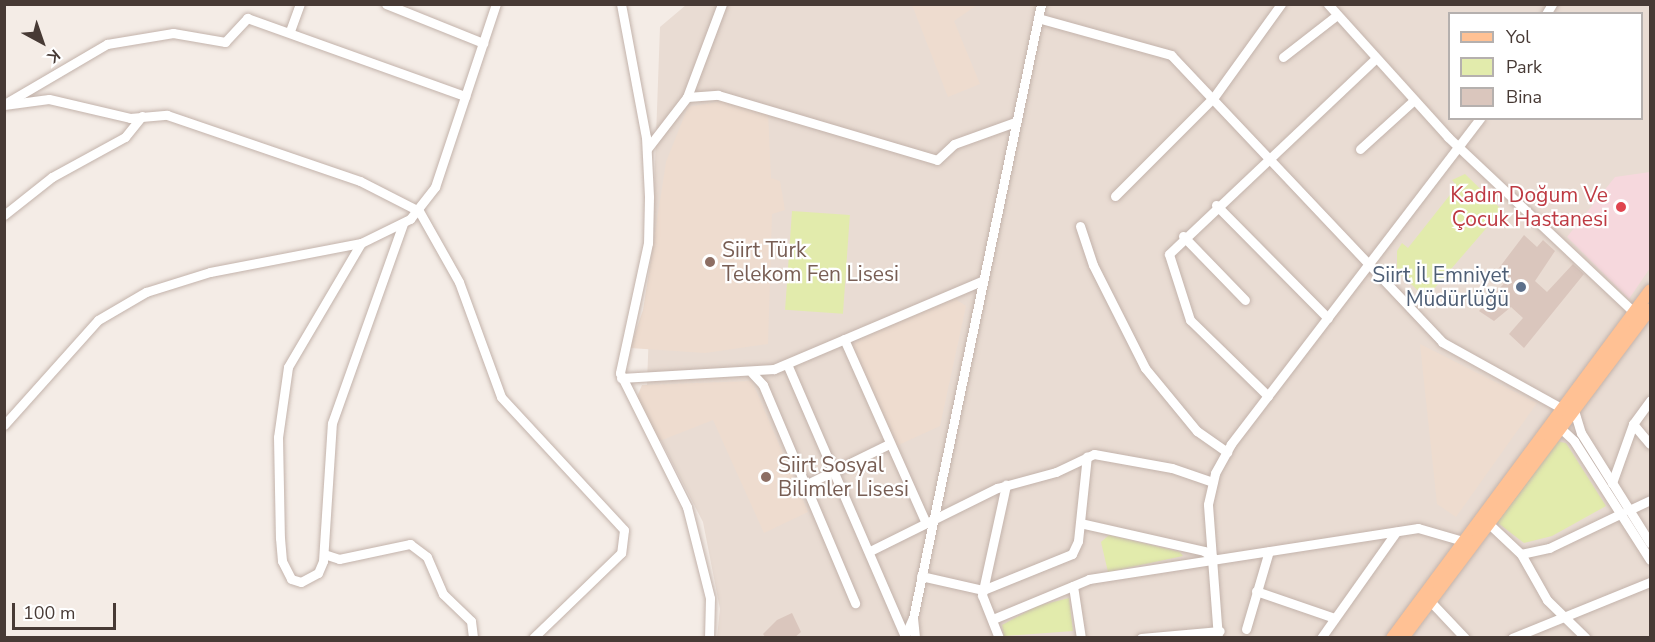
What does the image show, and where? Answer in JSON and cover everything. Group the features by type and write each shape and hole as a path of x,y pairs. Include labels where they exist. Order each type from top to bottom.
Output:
{"main road":[{"path":"1403,638 1430,601 1466,542 1487,522 1557,425 1561,408 1650,290"},
{"path":"1392,638 1557,425 1575,412 1650,309"}],"street":[{"path":"290,31 300,4"},
{"path":"386,4 483,43"},
{"path":"4,425 98,320 146,292 210,272 361,243 403,224 419,211 435,187 496,4"},
{"path":"621,4 647,149 648,243 620,355 621,378 687,507 710,598 709,638"},
{"path":"647,149 687,98 722,4"},
{"path":"904,637 913,618 929,521 1041,4"},
{"path":"1115,196 1214,97 1281,4"},
{"path":"1328,4 1461,149 1634,312"},
{"path":"1283,57 1337,15"},
{"path":"4,104 107,44 173,33 225,42 247,18 290,31 465,96"},
{"path":"1038,18 1171,55 1214,97 1369,267 1442,342 1561,408"},
{"path":"1268,396 1190,320 1169,254 1183,236 1376,58"},
{"path":"687,98 743,99 937,160 954,144 1015,122"},
{"path":"4,104 49,99 102,113 167,115 360,181 419,211 459,282 495,388 624,530 621,553 533,638"},
{"path":"1360,149 1414,100"},
{"path":"4,215 52,177 125,137 142,116"},
{"path":"1141,638 1219,634 1215,559 1208,504 1213,482 1227,452 1328,318 1461,149 1479,120"},
{"path":"1216,205 1328,318"},
{"path":"361,243 288,368 278,437 282,561 291,579 301,582 318,573 324,554 332,423 403,224"},
{"path":"1080,226 1093,265 1145,369 1197,431 1227,452"},
{"path":"1183,236 1245,300"},
{"path":"621,378 752,374 787,364 981,281"},
{"path":"843,339 889,444 929,521"},
{"path":"787,364 870,551 904,637"},
{"path":"752,374 763,386 803,486 855,603"},
{"path":"1570,397 1581,433 1612,483 1650,560"},
{"path":"1612,483 1633,424 1650,401"},
{"path":"1633,424 1650,444"},
{"path":"1557,425 1650,543"},
{"path":"803,486 889,444"},
{"path":"870,551 1006,485 1056,472 1087,456 1114,454 1213,482"},
{"path":"921,576 983,590 1072,554 1080,523 1087,456"},
{"path":"999,638 983,590 1006,485"},
{"path":"1521,554 1549,548 1650,500"},
{"path":"1487,522 1521,554 1562,616 1586,638"},
{"path":"1080,523 1204,551 1215,559"},
{"path":"993,619 1089,579 1419,528 1466,542"},
{"path":"1321,638 1396,532"},
{"path":"324,554 339,559 410,544 427,557 442,594 471,621 473,638"},
{"path":"1246,629 1269,551"},
{"path":"1513,637 1650,582"},
{"path":"1073,586 1081,638"},
{"path":"1256,591 1335,618"},
{"path":"1430,601 1465,638"},
{"path":"913,618 915,638"}],"shaded area":[{"path":"686,5 1650,5 1650,637 717,637 720,609 703,522 646,412 660,27"},
{"path":"912,5 977,5 954,21 980,84 948,97"},
{"name":"Siirt Türk Telekom Fen Lisesi","path":"728,100 768,112 771,178 780,181 785,210 772,214 768,344 705,353 630,348 643,310 666,162 688,107"},
{"name":"Kadın Doğum Ve Çocuk Hastanesi","path":"1650,172 1650,268 1629,299 1567,237 1615,177"},
{"path":"951,296 966,306 940,426 894,447 851,344"},
{"path":"1420,344 1537,403 1456,517 1437,504"},
{"name":"Siirt Sosyal Bilimler Lisesi","path":"752,381 808,512 764,533 713,420 657,442 637,397 642,385"}],"green space":[{"path":"1465,174 1502,210 1426,298 1397,271 1397,251 1402,243 1408,248 1457,186 1452,180"},
{"path":"792,211 850,215 843,314 785,310"},
{"path":"1555,441 1566,443 1606,506 1552,536 1524,543 1494,520"},
{"path":"1109,535 1180,552 1183,556 1108,572 1101,542"},
{"path":"1069,598 1073,631 1004,636 1002,625 1037,606"}],"building":[{"name":"Siirt İl Emniyet Müdürlüğü","path":"1524,235 1537,247 1543,240 1555,251 1535,281 1547,292 1573,264 1584,274 1524,348 1509,334 1523,318 1511,307 1494,321 1479,311 1509,278 1499,268"},
{"path":"792,613 801,632 794,638 766,638 763,634 777,620"}],"place":[{"name":"Kadın Doğum Ve Çocuk Hastanesi","path":"1621,207"},
{"name":"Siirt Türk Telekom Fen Lisesi","path":"710,262"},
{"name":"Siirt İl Emniyet Müdürlüğü","path":"1521,287"},
{"name":"Siirt Sosyal Bilimler Lisesi","path":"766,477"}]}
